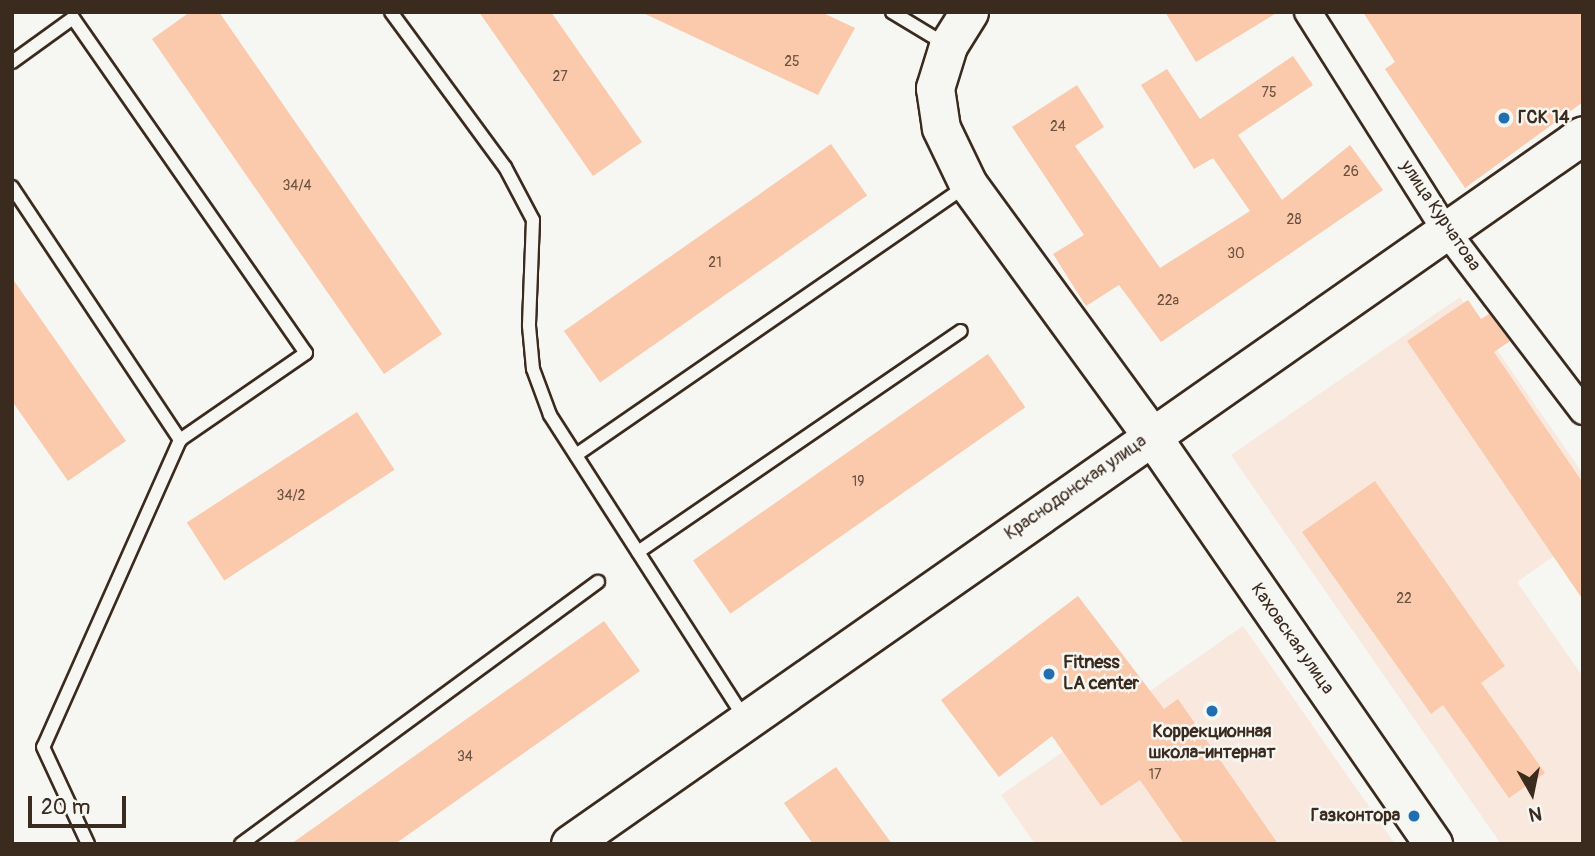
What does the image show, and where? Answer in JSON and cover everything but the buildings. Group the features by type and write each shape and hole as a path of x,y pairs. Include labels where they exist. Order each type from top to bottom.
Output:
{"street":[{"name":"Каховская улица","path":"970,12 948,46 935,88 941,128 968,184 1151,435 1433,844"},
{"name":"улица Курчатова","path":"1308,12 1446,231 1583,411"},
{"name":"Краснодонская улица","path":"570,844 1583,135"}],"lane":[{"path":"391,12 505,167 533,220 533,369 576,455 746,720"},
{"path":"892,12 948,46"},
{"path":"12,62 73,18 306,353 180,440 43,747 88,844"},
{"path":"576,455 968,184"},
{"path":"12,187 180,440"},
{"path":"638,552 961,331"},
{"path":"241,844 598,582"}],"shaded area":[{"path":"1460,297 1583,474 1583,536 1517,582 1583,677 1583,844 1501,844 1231,455"},
{"name":"Коррекционная школа-интернат","path":"1243,626 1395,844 1035,844 1001,795"}],"place":[{"name":"ГСК 14","path":"1504,118"},
{"name":"Fitness LA center","path":"1049,674"},
{"name":"Коррекционная школа-интернат","path":"1212,711"},
{"name":"Газконтора","path":"1414,816"}]}
